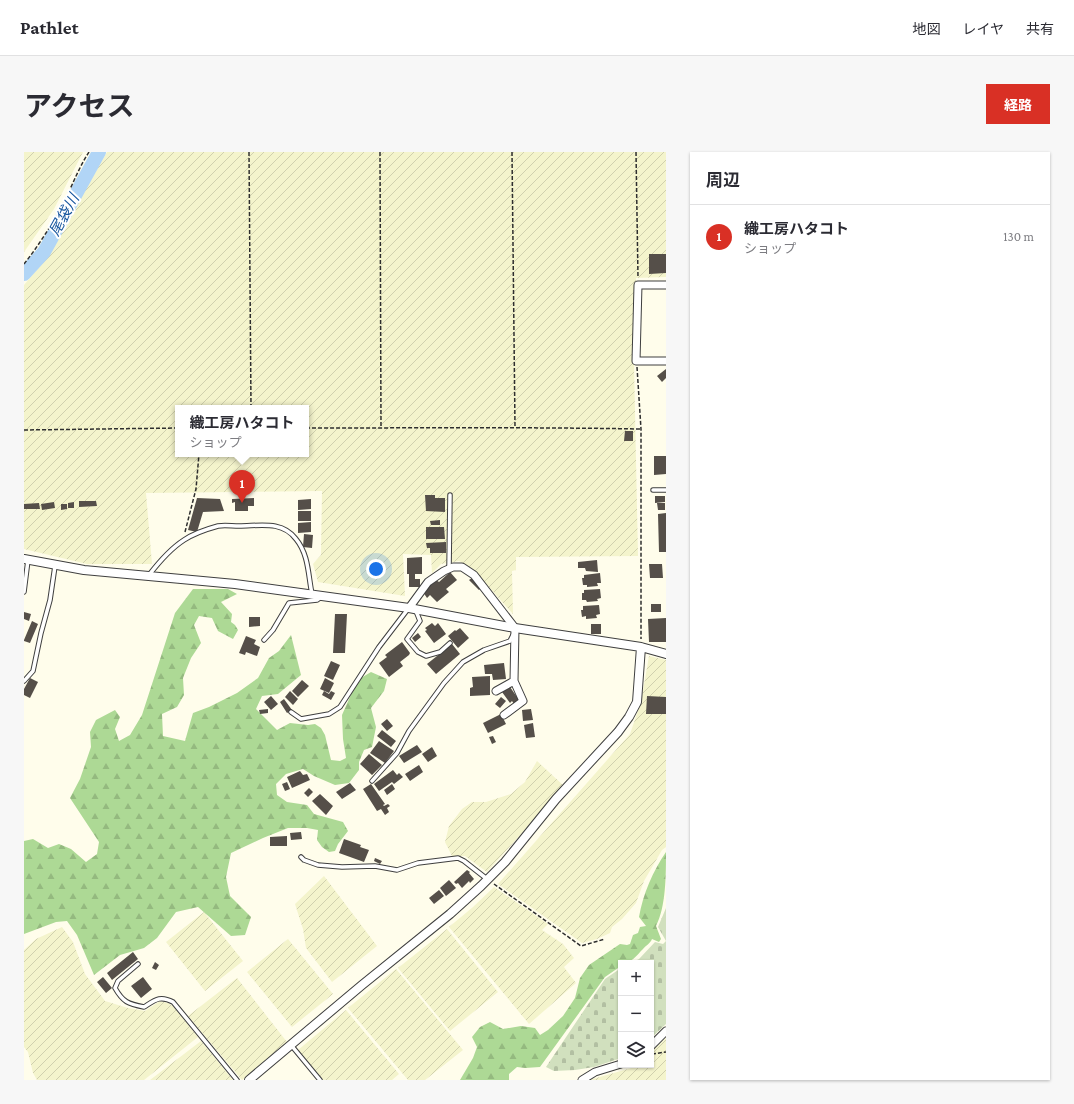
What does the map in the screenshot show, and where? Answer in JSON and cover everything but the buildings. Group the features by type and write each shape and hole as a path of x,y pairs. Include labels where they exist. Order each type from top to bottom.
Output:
{"street":[{"path":"666,285 638,285 636,361 666,361"},
{"path":"26,559 55,566 84,570 235,584 312,594 412,609 514,631 641,647 666,654"},
{"path":"412,609 428,582 449,568 462,567 474,575 514,631 514,681 523,701 504,715"},
{"path":"249,1080 362,985 450,914 488,880 505,862 556,799 618,732 629,717 637,702 641,647"},
{"path":"496,691 514,681"},
{"path":"654,1043 666,1031"},
{"path":"582,1080 596,1072 618,1065"}],"lane":[{"path":"653,490 666,490"},
{"path":"449,568 450,495"},
{"path":"149,575 162,558 183,541 202,532 220,526 262,524 282,527 296,538 307,559 312,594"},
{"path":"24,592 26,559"},
{"path":"24,681 33,671 50,600 55,566"},
{"path":"264,640 273,630 289,603 317,600 322,596"},
{"path":"291,712 301,719 329,714 340,707 379,647 412,609 419,616 420,622 407,639 418,652 426,656 440,652 450,643"},
{"path":"372,782 397,754 410,731 431,701 444,683 463,662 484,650 510,641 514,631"},
{"path":"301,857 304,860 318,865 342,867 375,866 397,870 418,863 458,858 488,880"},
{"path":"138,964 118,981 115,988 120,997 130,1005 144,1007 159,998 173,1002 237,1080"},
{"path":"291,1045 320,1080"}],"path":[{"path":"24,264 57,215 79,168 89,152"},
{"path":"249,152 251,405"},
{"path":"380,152 381,428"},
{"path":"512,152 515,427"},
{"path":"636,152 638,285"},
{"path":"636,361 641,429 641,647"},
{"path":"309,428 449,429 515,427 641,429"},
{"path":"24,430 175,428"},
{"path":"183,541 196,489 198,457"},
{"path":"488,880 582,946 605,939"},
{"path":"654,1054 666,1052"}],"green space":[{"path":"24,152 83,152 54,209 24,252"},
{"path":"107,152 666,152 666,277 636,278 634,363 638,556 516,557 516,570 512,571 513,614 473,569 459,561 441,564 432,573 431,555 403,554 405,596 318,582 313,564 321,555 322,491 146,493 152,564 87,564 24,549 24,285 45,260"},
{"path":"193,589 228,589 237,594 221,602 232,614 231,622 238,630 233,639 218,631 212,618 199,616 194,625 201,643 191,658 183,678 184,695 177,707 162,714 163,736 185,741 193,713 237,693 258,678 269,658 279,651 291,635 301,675 278,694 262,696 256,709 277,730 290,723 308,725 315,724 321,728 325,735 331,760 340,761 346,758 343,739 342,715 353,690 361,678 371,672 387,679 384,691 371,708 376,727 372,747 364,750 359,762 359,770 349,783 335,785 314,776 303,769 286,774 276,784 277,795 287,802 307,805 314,814 343,822 348,831 338,844 335,851 329,852 322,847 317,840 318,830 307,828 288,828 231,853 226,877 230,896 251,917 245,935 231,936 198,907 176,912 157,938 144,948 120,955 94,975 77,935 67,921 56,922 24,934 24,841 33,839 48,848 59,844 71,849 86,862 97,854 99,842 70,798 80,779 91,747 90,732 96,720 115,710 120,717 115,729 119,741 130,735 142,715 175,613"},
{"path":"649,656 666,660 666,847 662,850 644,881 636,903 622,919 612,927 610,933 597,939 582,943 498,884 630,734 641,702"},
{"path":"537,761 564,786 487,872 465,856 452,856 445,842 449,826 462,809 472,802 486,802 511,794 525,782"},
{"path":"666,852 664,900 656,926 661,939 659,942 652,939 632,960 618,960 618,968 605,977 540,1067 517,1067 509,1074 509,1080 460,1080 473,1058 477,1047 472,1037 480,1027 490,1022 503,1029 521,1026 535,1028 540,1035 548,1030 563,1016 575,998 580,978 589,965 620,944 630,944 633,935 638,933 640,927 646,926 639,917 646,891"},
{"path":"324,876 377,946 332,982 306,948 303,929 295,904"},
{"path":"494,887 548,924 542,930 563,944 574,958 564,967 576,983 529,1024 449,927"},
{"path":"666,908 666,941 658,927"},
{"path":"204,912 243,961 205,991 166,942"},
{"path":"62,927 73,942 85,974 105,1001 128,1008 145,1011 160,1001 168,1003 173,1006 198,1037 144,1080 37,1080 33,1073 28,1052 24,1047 24,950 36,939"},
{"path":"447,929 498,992 450,1031 398,968"},
{"path":"288,939 333,994 292,1027 247,972"},
{"path":"666,941 666,1024 654,1035 654,960 637,960 655,942 663,944"},
{"path":"396,969 463,1050 425,1080 408,1080 348,1008"},
{"path":"618,970 618,1059 594,1067 575,1070 554,1071 546,1067 605,979"},
{"path":"237,978 287,1042 242,1080 188,1016"},
{"path":"346,1010 399,1074 392,1080 323,1080 298,1050"},
{"path":"666,1038 666,1080 589,1080 631,1068 654,1068 654,1049"},
{"path":"201,1041 233,1080 150,1080"}],"waterway":[{"name":"尾袋川","path":"24,274 44,252 99,152"}],"place":[{"name":"織工房ハタコト","path":"242,503"}]}
